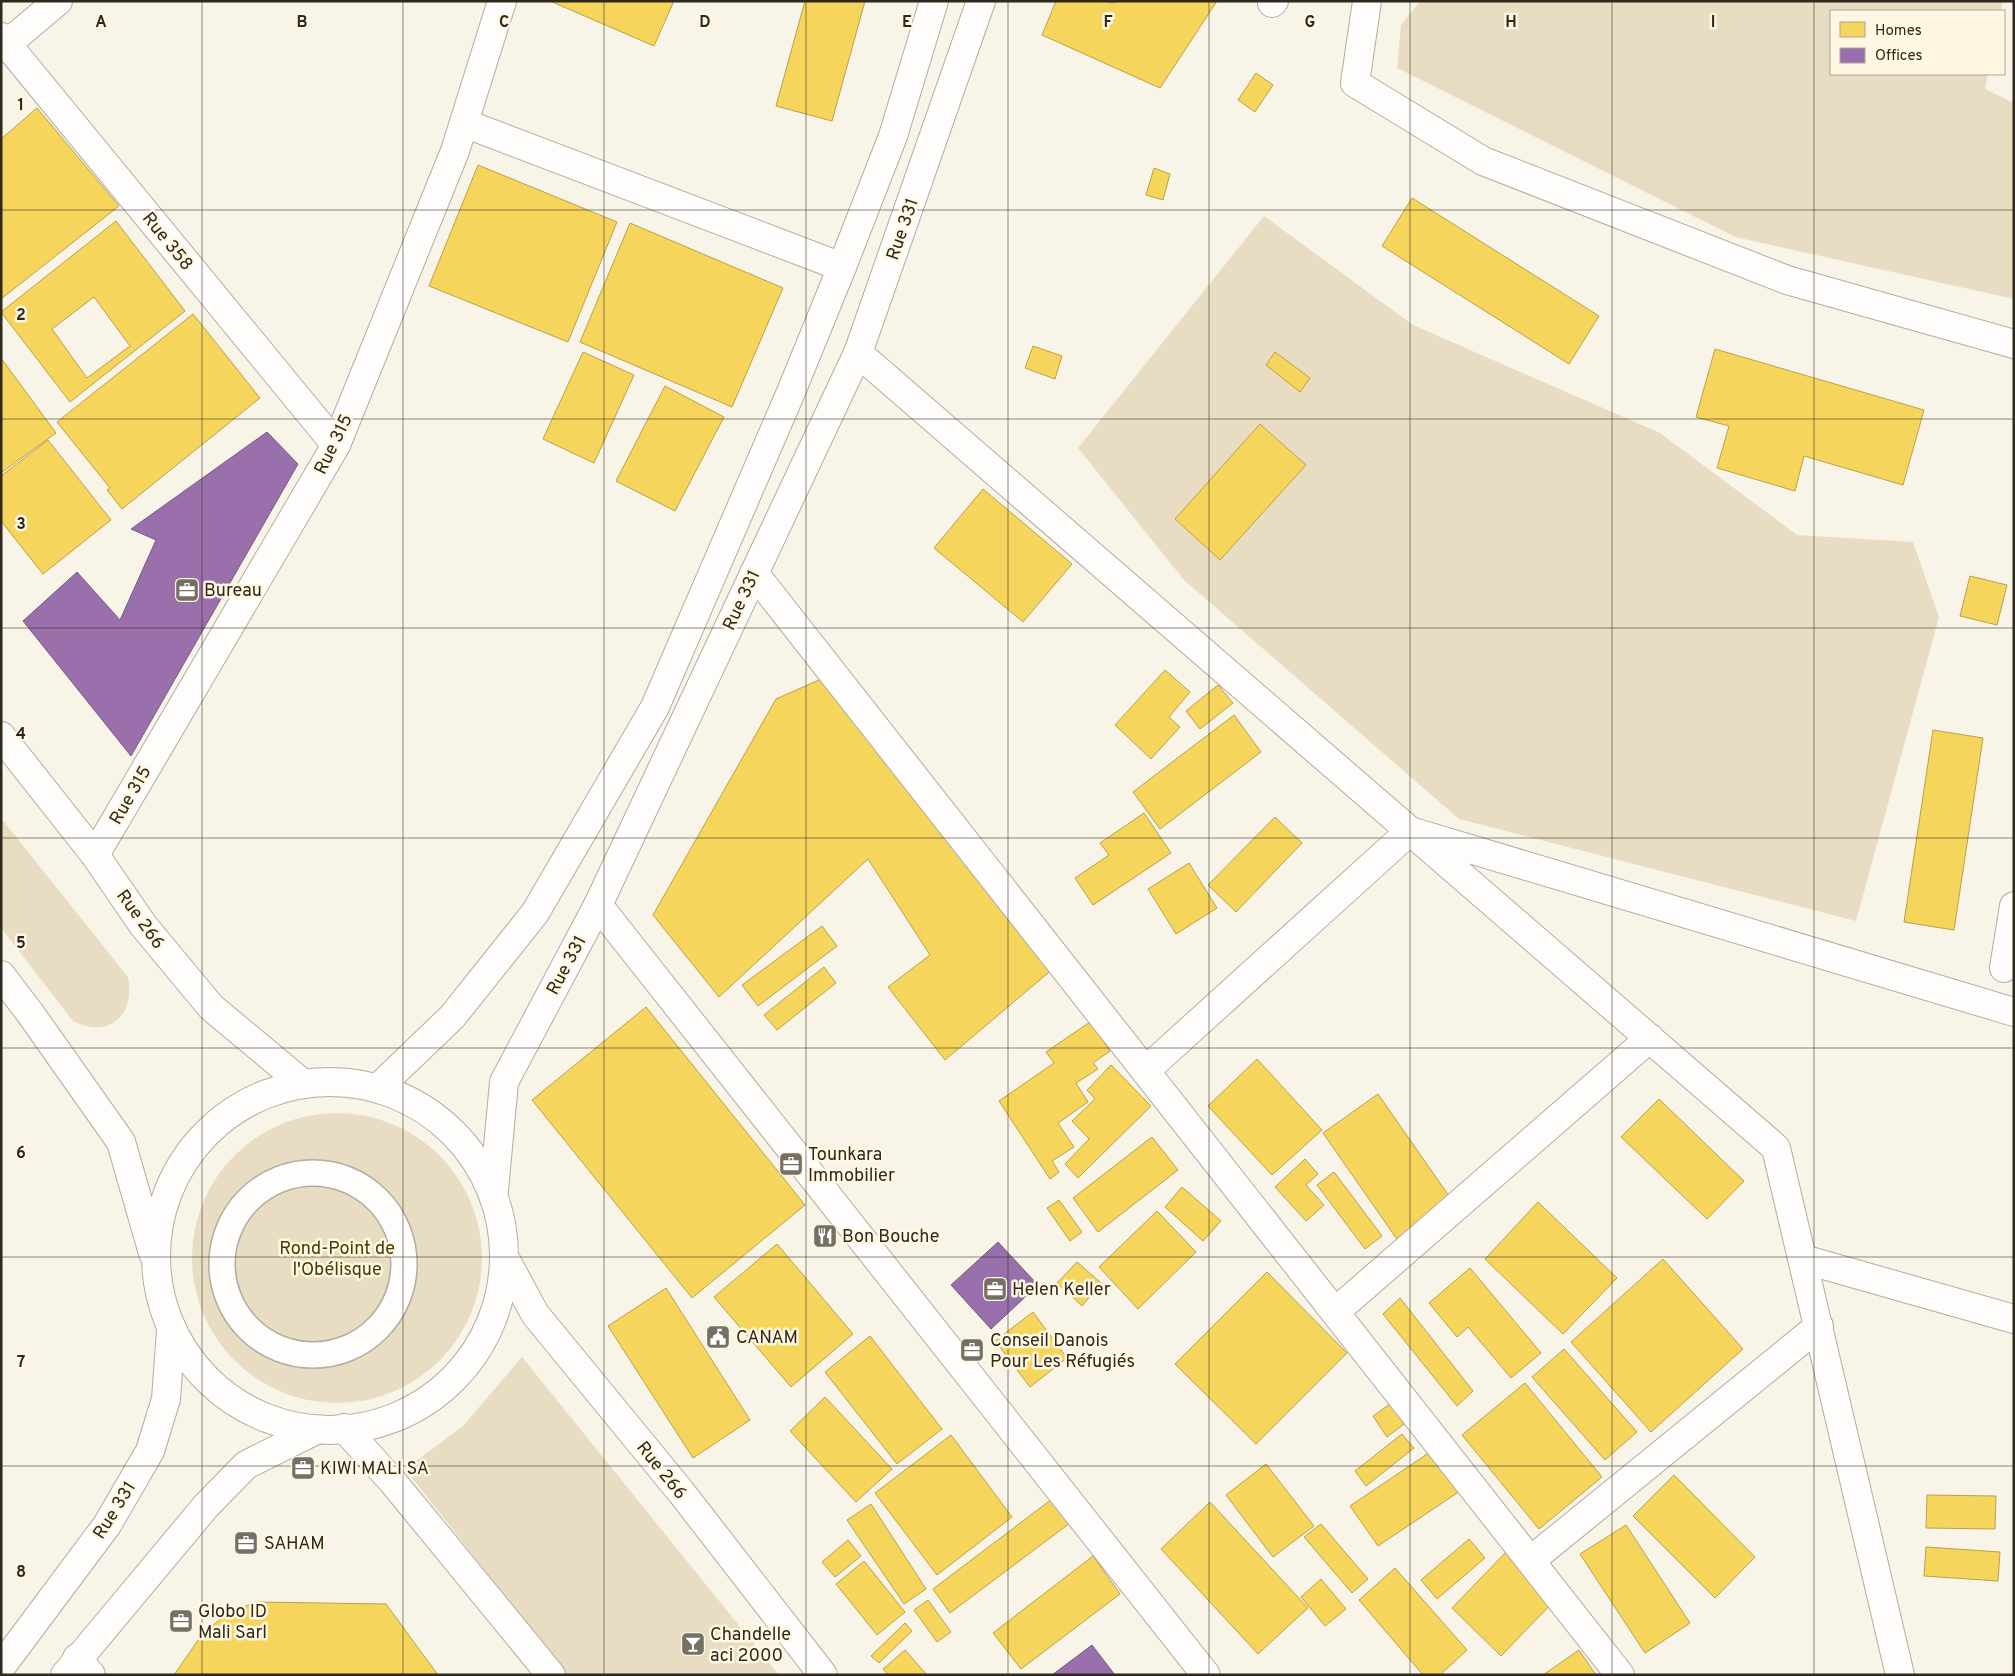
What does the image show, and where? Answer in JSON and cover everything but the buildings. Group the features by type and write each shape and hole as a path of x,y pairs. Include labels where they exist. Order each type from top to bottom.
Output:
{"street":[{"path":"4,41 58,1"},
{"name":"Rue 315","path":"95,854 336,445 455,151 502,1"},
{"name":"Rue 331","path":"380,1086 452,1017 535,913 655,707 791,392 842,267 893,136 934,1"},
{"name":"Rue 331","path":"494,1190 504,1082 598,905 858,354 981,1"},
{"path":"1367,1 1355,83 1483,161 1787,280 2014,344"},
{"name":"Rue 358","path":"4,41 336,445"},
{"path":"464,123 842,267"},
{"path":"858,354 1776,1148 1900,1675"},
{"path":"754,573 1620,1675"},
{"name":"Rue 266","path":"1,736 95,854 143,925 211,1007 300,1082"},
{"path":"1410,831 2014,1012"},
{"path":"1145,1071 1410,831"},
{"path":"598,905 1206,1675"},
{"path":"2004,968 2014,906"},
{"path":"1,975 121,1142 156,1262 171,1330 195,1368 227,1400 267,1421 316,1430 382,1425 446,1390 489,1332 506,1262 494,1190 449,1125 380,1086 300,1082 242,1104 194,1145 164,1200 156,1262"},
{"path":"1334,1312 1650,1038"},
{"path":"306,1172 338,1175 366,1189 388,1212 401,1241 404,1272 397,1300 382,1325 359,1343 332,1354 304,1355 276,1348 252,1332 234,1310 224,1283 222,1255 231,1224 249,1198 276,1180 306,1172"},
{"path":"1803,1259 2014,1319"},
{"name":"Rue 266","path":"506,1262 535,1314 681,1492 823,1675"},
{"path":"1530,1562 1819,1326"},
{"name":"Rue 331","path":"1,1667 107,1525 150,1452 166,1399 171,1330"},
{"path":"344,1428 393,1482 551,1675"},
{"path":"78,1669 206,1506 246,1465 316,1430"}],"green space":[{"path":"1420,1 2003,1 2001,10 1830,10 1830,75 1988,75 1985,89 2014,103 2014,299 1735,237 1397,68 1401,25"},
{"path":"1264,216 1413,325 1660,433 1797,535 1913,542 1939,617 1856,921 1459,819 1184,580 1078,448"},
{"path":"1,818 128,977 128,1002 124,1012 117,1020 108,1025 98,1027 86,1026 73,1021 1,928"},
{"name":"Rond-Point de l'Obélisque","path":"351,1113 379,1119 406,1130 440,1155 458,1177 471,1202 480,1230 482,1258 480,1286 471,1314 458,1339 440,1361 418,1379 393,1392 365,1401 323,1403 295,1397 268,1386 234,1361 216,1339 203,1314 194,1286 192,1244 198,1216 209,1189 234,1155 256,1137 281,1124 309,1115"},
{"path":"522,1357 779,1675 567,1675 405,1469 463,1426"}],"place":[{"name":"Bureau","path":"187,590"},
{"name":"Tounkara Immobilier","path":"791,1164"},
{"name":"Bon Bouche","path":"825,1236"},
{"name":"Helen Keller","path":"995,1289"},
{"name":"CANAM","path":"718,1337"},
{"name":"Conseil Danois Pour Les Réfugiés","path":"972,1350"},
{"name":"KIWI MALI SA","path":"303,1468"},
{"name":"SAHAM","path":"246,1543"},
{"name":"Globo ID Mali Sarl","path":"181,1621"},
{"name":"Chandelle aci 2000","path":"693,1644"}]}
